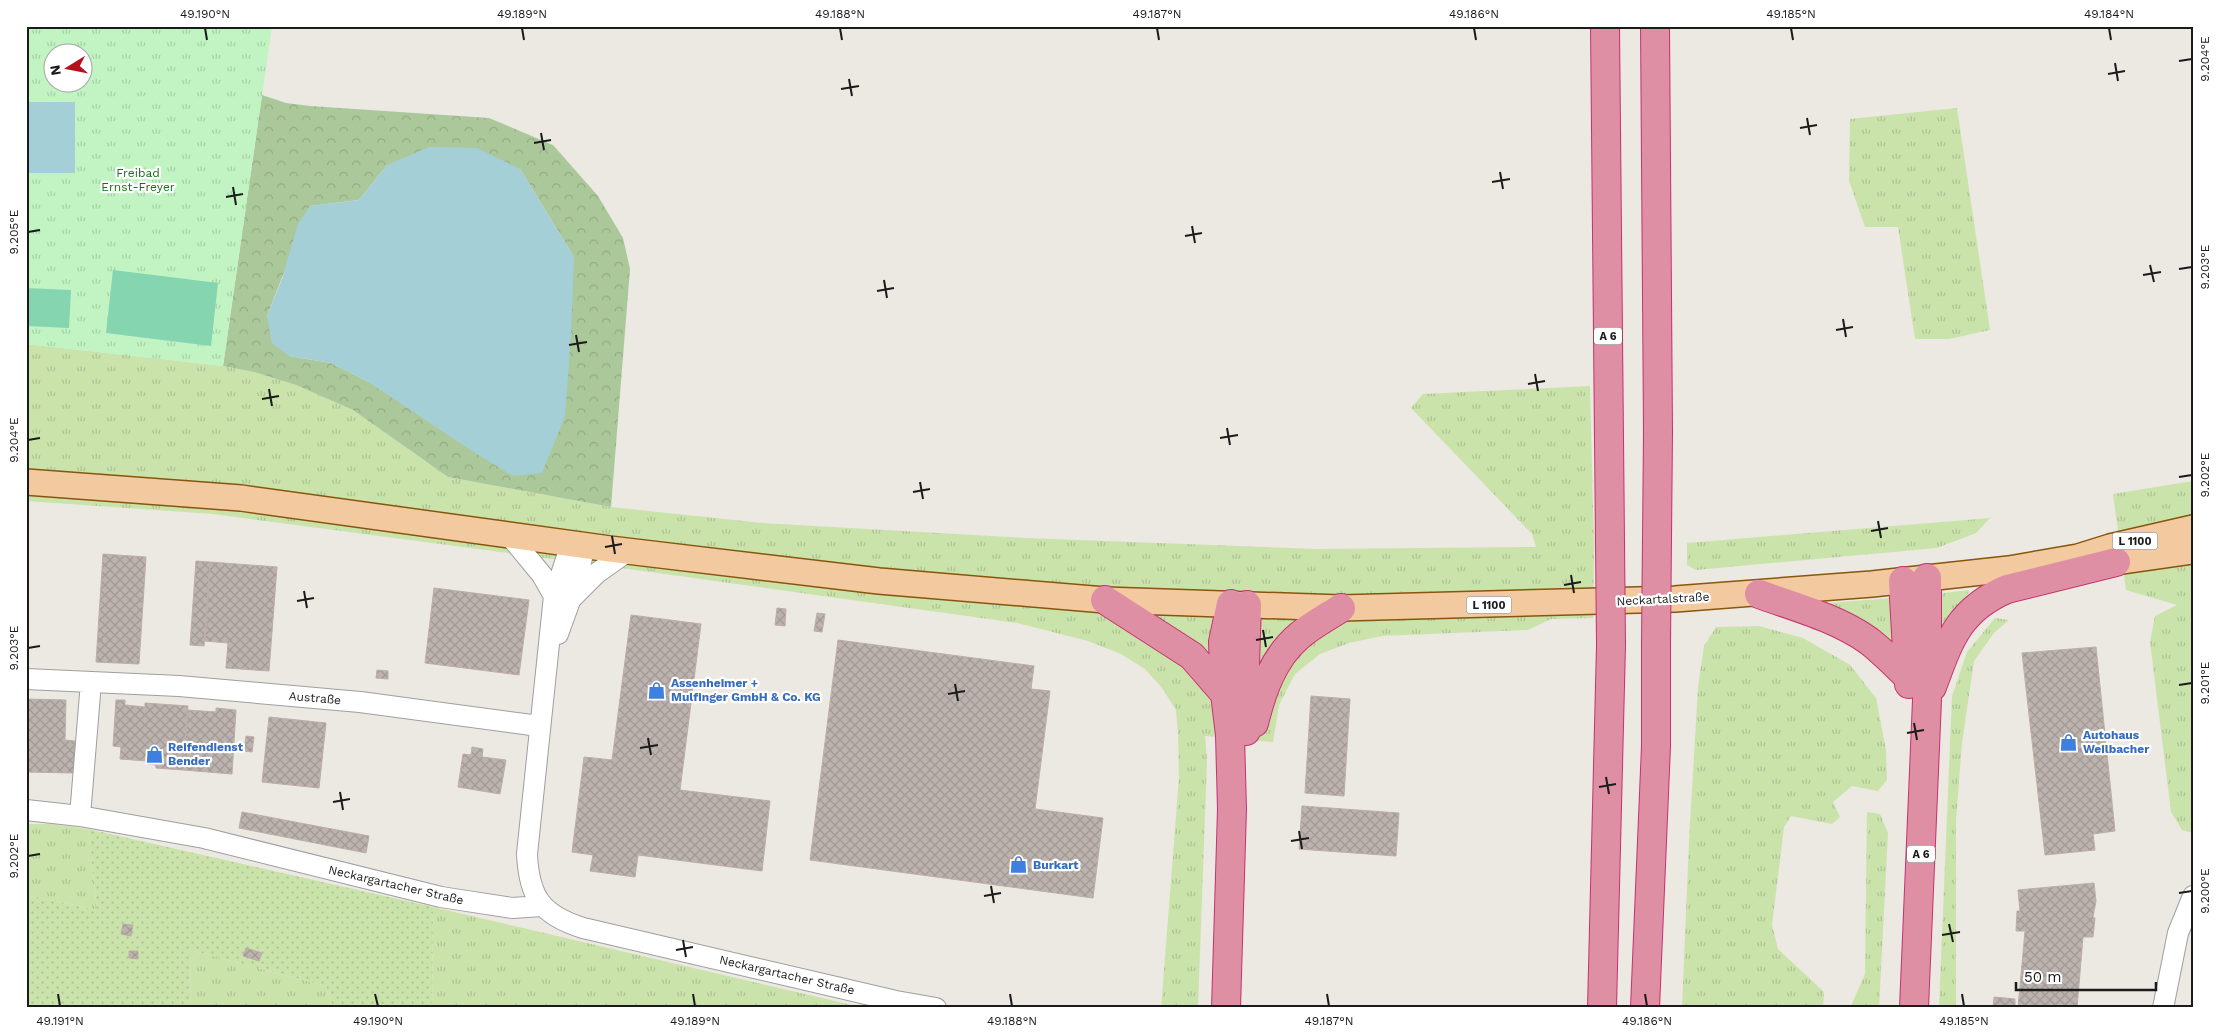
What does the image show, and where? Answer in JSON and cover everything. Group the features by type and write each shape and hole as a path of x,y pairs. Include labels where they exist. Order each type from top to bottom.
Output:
{"highway":[{"name":"A 6","path":"1602,1008 1611,645 1605,26"},
{"path":"1645,1008 1656,746 1658,482 1655,26"},
{"name":"A 6","path":"1914,1008 1927,700 1949,643 1961,623 1978,606 1992,596 2007,589 2116,562"},
{"path":"1902,1008 1912,737 1908,678 1916,580"},
{"path":"1916,580 1927,700"},
{"path":"1759,594 1852,630 1869,641 1908,678"},
{"path":"1105,600 1192,656 1225,694"},
{"path":"1226,1008 1232,810 1230,735 1225,694 1223,642 1239,605"},
{"path":"1238,1008 1245,882 1248,749 1239,605"},
{"path":"1248,749 1260,698 1274,666 1299,636 1341,608"}],"main road":[{"name":"L 1100","path":"26,482 241,498 628,551 880,581 1105,600 1239,605"},
{"name":"Neckartalstraße","path":"1239,605 1341,608 1581,603 1759,594 1916,580 2009,569 2078,557 2110,547 2193,528"},
{"name":"Neckartalstraße","path":"2078,557 2116,562 2193,551"}],"street":[{"path":"509,535 562,598"},
{"path":"542,906 532,890 528,873 527,854 539,726 549,657 562,598 578,544"},
{"path":"562,598 628,551"},
{"name":"Austraße","path":"26,679 179,686 360,702 539,726"},
{"path":"80,816 91,682"},
{"name":"Neckargartacher Straße","path":"26,810 80,816 204,838 441,897 512,908 542,906 549,913 563,921 583,928 936,1008"},
{"path":"2163,1008 2178,933 2193,896"}],"green space":[{"name":"Freibad Ernst-Freyer","path":"26,26 272,26 223,366 26,344"},
{"path":"262,95 286,103 310,106 489,118 553,145 598,196 623,238 630,269 611,507 448,477 353,410 296,385 254,372 223,366","holes":["387,165 520,169 574,257 409,407 367,381 331,363 289,356 267,316 310,206 359,200"]},
{"path":"1957,108 1990,330 1949,339 1915,339 1898,227 1865,227 1849,181 1850,119"},
{"path":"113,270 218,283 211,346 106,333"},
{"path":"26,288 71,290 69,328 26,326"},
{"path":"26,344 223,366 254,372 296,385 353,410 448,477 611,507 762,523 1025,538 1315,549 1536,547 1532,534 1411,408 1423,394 1590,386 1594,545 1593,618 1551,619 1528,630 1382,636 1349,643 1320,654 1295,674 1279,705 1273,742 1205,736 1207,760 1198,1008 1161,1008 1179,778 1176,710 1162,688 1145,669 1121,654 1088,641 1017,623 213,514 26,501"},
{"path":"2193,481 2193,833 2182,830 2171,812 2150,642 2155,616 2177,605 2126,590 2113,494"},
{"path":"1990,518 1976,533 1937,548 1696,570 1687,565 1687,543"},
{"path":"1969,590 1969,592 1934,647 1936,594"},
{"path":"1891,598 1895,644 1830,603"},
{"path":"1995,618 2009,620 1994,633 1974,661 1962,743 1956,820 1956,1008 1939,1008 1952,696 1967,652"},
{"path":"1759,626 1803,638 1850,665 1876,698 1886,750 1887,780 1878,791 1852,786 1833,802 1840,817 1832,824 1791,816 1784,827 1772,925 1778,949 1824,992 1823,1008 1682,1008 1698,687 1704,646 1716,627"},
{"path":"1867,812 1880,814 1888,833 1879,1008 1850,1008 1865,974"},
{"path":"26,824 51,824 88,829 97,910 26,895"},
{"path":"88,829 433,907 432,1008 332,1008 326,986 190,950 191,1008 26,1008 26,895 97,910"},
{"path":"433,907 865,1008 432,1008"},
{"path":"190,950 326,986 332,1008 191,1008"}],"water":[{"path":"26,102 75,102 75,173 26,173"},
{"path":"429,147 477,148 520,169 574,257 565,416 542,473 513,476 367,381 331,363 289,356 272,343 267,316 282,279 298,224 310,206 359,200 387,165"}],"building":[{"path":"103,554 146,557 139,664 96,662"},
{"path":"196,561 210,562 204,646 190,645"},
{"path":"210,562 277,567 269,671 226,668 228,643 205,641"},
{"path":"434,588 529,600 519,675 425,663"},
{"path":"777,608 786,609 785,626 775,625"},
{"path":"817,613 825,614 822,632 814,631"},
{"name":"Assenheimer + Mulfinger GmbH & Co. KG","path":"631,615 701,624 680,790 770,801 762,871 638,855 635,877 590,871 593,855 572,852 584,757 612,760"},
{"path":"838,640 1034,666 1031,689 1050,691 1035,809 1103,818 1093,898 810,860"},
{"name":"Autohaus Weilbacher","path":"2096,647 2115,831 2093,834 2095,850 2045,855 2022,653"},
{"path":"377,670 388,671 388,679 376,678"},
{"path":"1311,696 1350,699 1344,796 1305,793"},
{"path":"26,699 66,700 65,740 75,741 74,773 26,772"},
{"path":"116,700 125,700 125,705 145,707 145,703 188,706 183,770 156,768 156,765 147,764 147,761 120,759 121,747 113,746"},
{"path":"216,708 236,710 232,774 183,770 187,710 216,712"},
{"path":"269,717 326,723 319,788 262,782"},
{"path":"246,736 254,737 252,752 244,751"},
{"path":"472,747 483,749 482,757 506,760 500,794 458,787 463,754 471,755"},
{"path":"1302,806 1399,813 1396,856 1299,849"},
{"path":"242,812 369,836 366,853 239,828"},
{"path":"2094,883 2096,901 2093,917 2095,918 2093,937 2083,937 2077,1008 2018,1008 2025,931 2016,931 2017,911 2020,911 2018,890"},
{"path":"123,924 133,925 131,936 121,934"},
{"path":"246,948 262,953 259,961 243,956"},
{"path":"129,951 138,951 138,959 129,958"},
{"path":"1994,997 2015,999 2015,1008 1993,1008"}],"place":[{"name":"Assenheimer + Mulfinger GmbH & Co. KG","path":"657,690"},
{"name":"Autohaus Weilbacher","path":"2069,742"},
{"name":"Reifendienst Bender","path":"154,754"},
{"name":"Burkart","path":"1019,865"}]}
